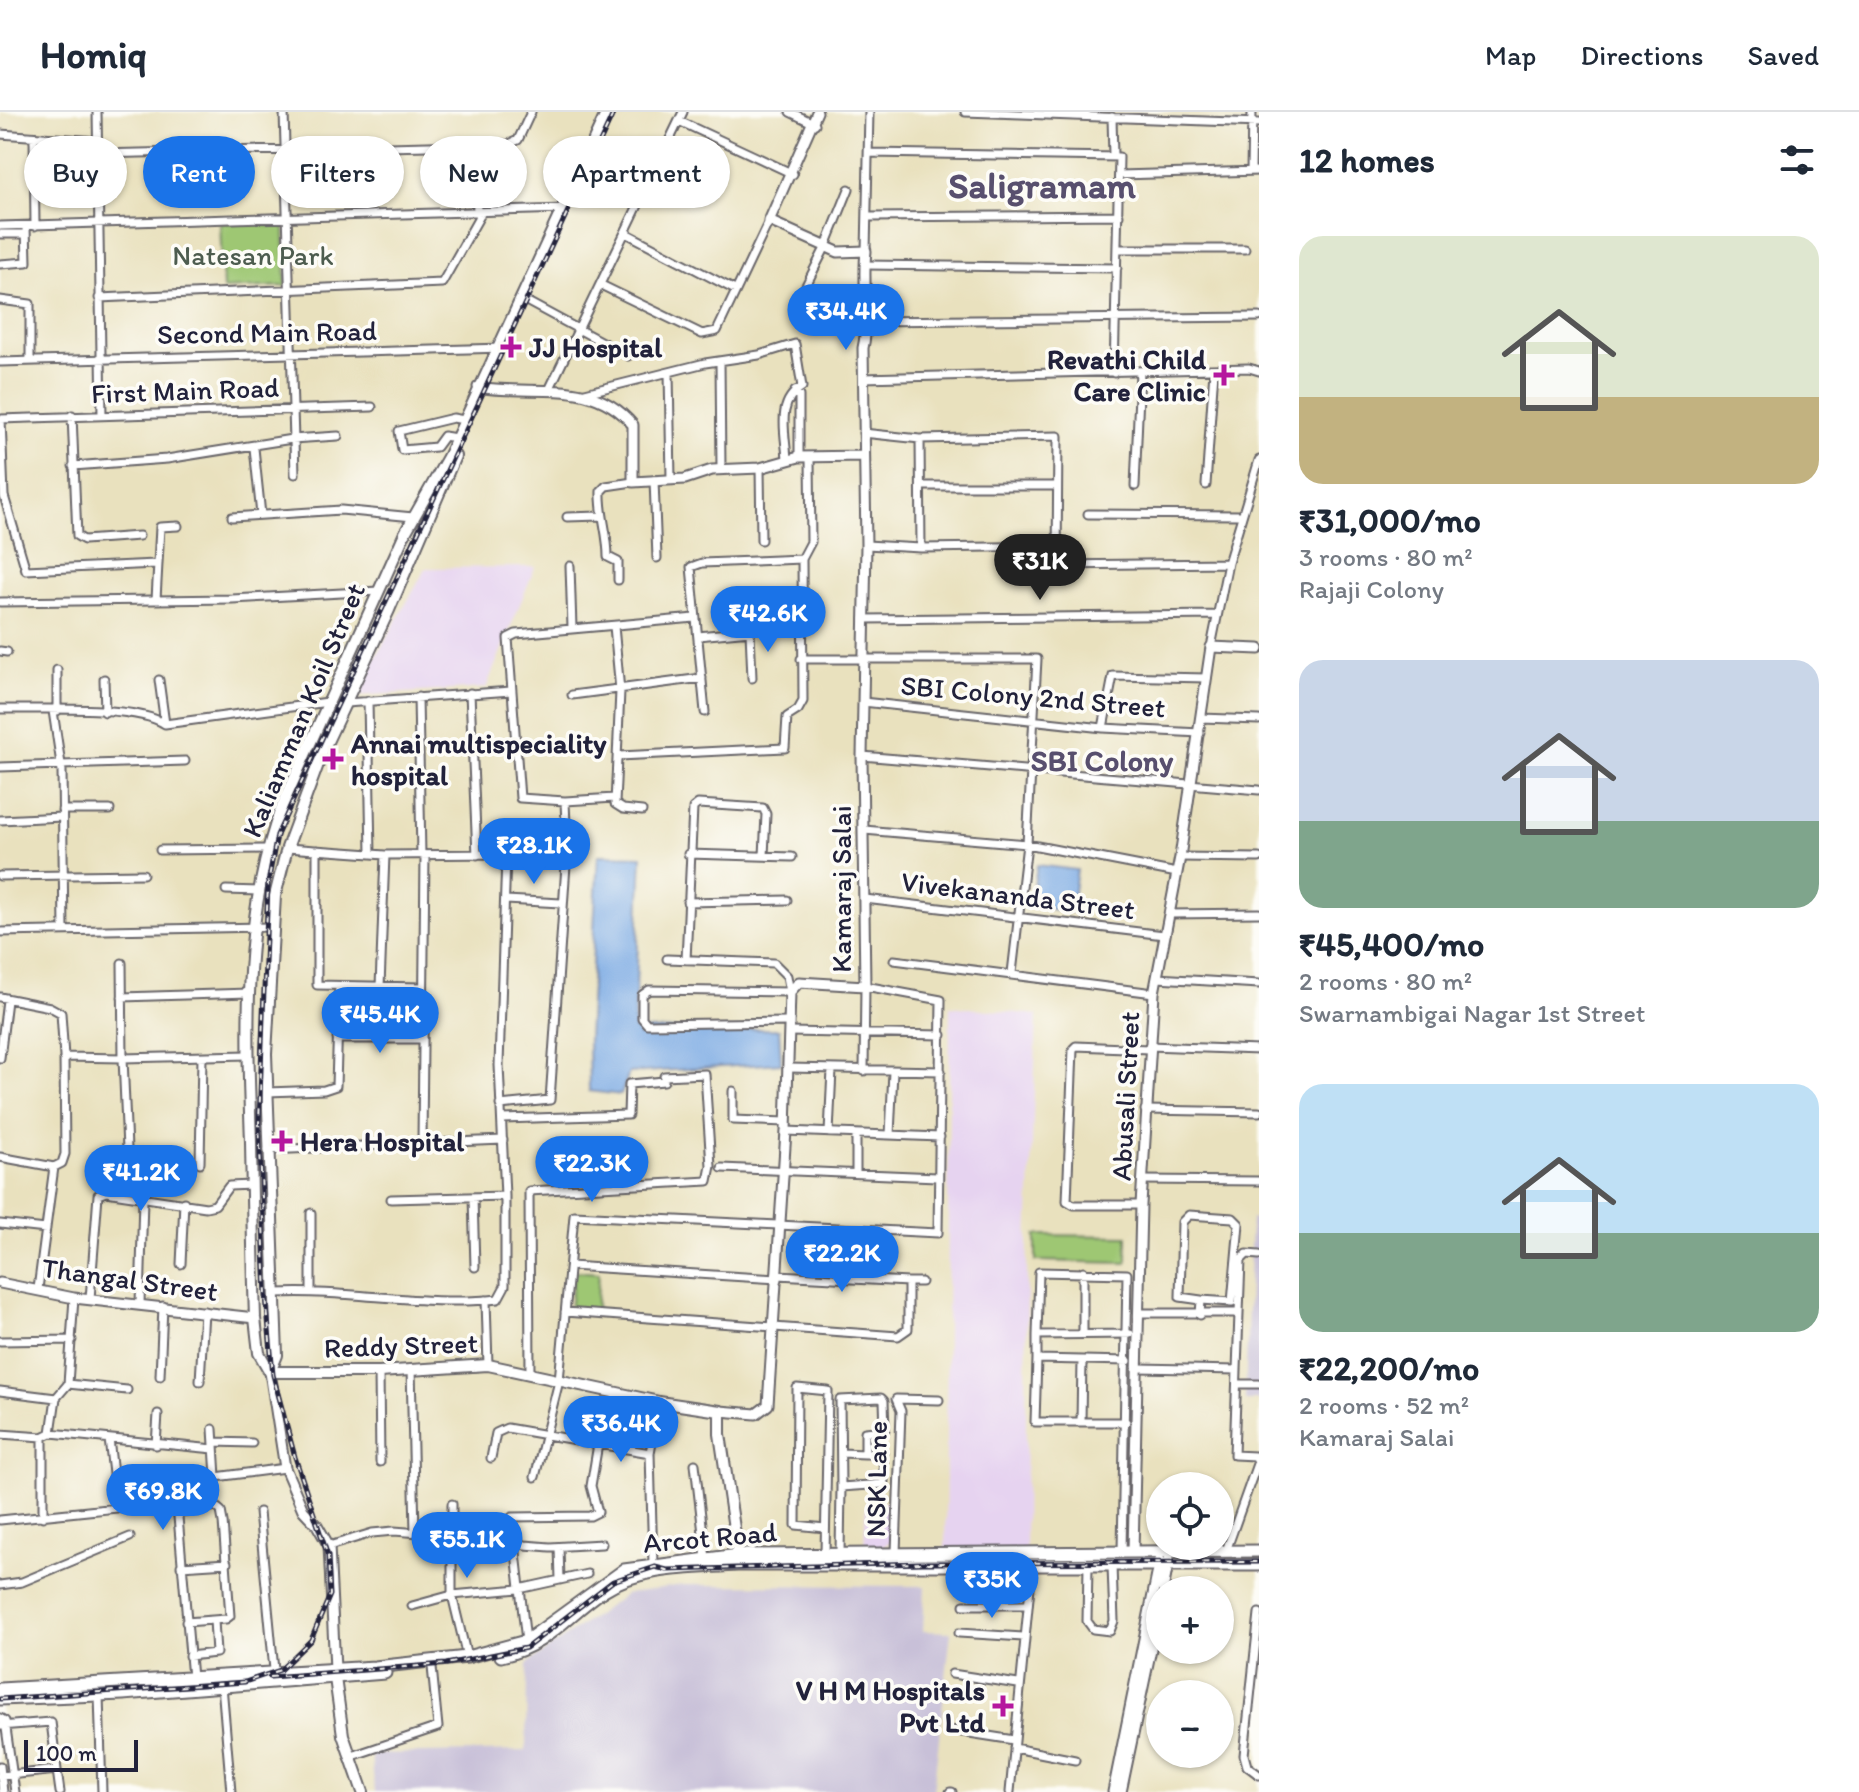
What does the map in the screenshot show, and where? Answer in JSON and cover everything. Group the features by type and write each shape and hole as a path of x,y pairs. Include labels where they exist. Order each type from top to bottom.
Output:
{"main road":[{"name":"Kaliamman Koil Street","path":"270,1372 277,1355 268,1150 266,1009 271,927 287,848 324,748 607,112"},
{"name":"Kaliamman Koil Street","path":"501,348 526,301 564,209 613,112"},
{"name":"Kaliamman Koil Street","path":"270,1372 259,1353 255,1318 248,1055 253,926 268,849 282,806 413,517 482,388"},
{"name":"Reddy Street","path":"270,1372 379,1372 488,1365 659,1402 720,1411"},
{"path":"720,1411 738,1555"},
{"name":"Arcot Road","path":"0,1699 222,1685 405,1667 467,1657 526,1641 626,1576 653,1564 738,1555 1146,1551"},
{"name":"Arcot Road","path":"1234,1551 1259,1551"},
{"name":"Arcot Road","path":"405,1667 432,1667 526,1651 626,1576 667,1570 737,1565 1088,1570 1259,1565"},
{"name":"Arcot Road","path":"0,1689 274,1670 335,1673"},
{"path":"335,1673 349,1757 363,1792"}],"street":[{"path":"97,112 97,136"},
{"path":"284,112 286,136"},
{"path":"520,136 531,112"},
{"path":"550,388 683,112"},
{"path":"790,112 815,124"},
{"path":"601,285 702,334 717,331 793,174 815,124 817,112"},
{"path":"769,221 838,252 866,251 869,112"},
{"path":"965,112 1255,122"},
{"path":"1120,175 1255,171 1255,122 1252,112"},
{"path":"1112,117 1113,156"},
{"path":"679,121 793,174"},
{"path":"0,134 24,136"},
{"path":"127,154 271,151"},
{"path":"870,153 1119,157 1114,373"},
{"path":"794,309 826,246 849,189"},
{"path":"0,264 26,264 30,208"},
{"path":"98,208 102,415"},
{"path":"288,208 295,474"},
{"path":"99,298 442,283 480,208"},
{"path":"0,234 98,225 564,209"},
{"path":"869,217 1119,215"},
{"path":"0,226 29,229"},
{"path":"626,233 735,290"},
{"path":"1118,249 1245,249"},
{"name":"Kamaraj Salai","path":"720,1411 756,1414 765,1409 775,1329 784,1170 787,992 799,982 865,986 862,659 866,545 863,348 869,321 864,308 866,251"},
{"path":"865,265 1117,268"},
{"path":"0,300 30,304 33,311 30,361"},
{"path":"526,301 628,356"},
{"path":"869,321 1259,317"},
{"path":"585,393 797,344 802,387 795,391 784,409 787,460"},
{"name":"Second Main Road","path":"0,362 501,348"},
{"path":"720,361 721,469"},
{"path":"1206,485 1214,370"},
{"path":"1135,486 1140,371"},
{"path":"863,378 1259,371"},
{"path":"669,373 671,479"},
{"path":"482,388 550,388 585,393 621,413 633,425 633,482"},
{"path":"795,391 799,406 799,457"},
{"name":"First Main Road","path":"1,419 372,407"},
{"path":"72,415 78,538 139,536"},
{"path":"456,438 445,435 436,447 402,450 399,431 453,418 464,420"},
{"path":"1,419 4,496 26,570 156,564"},
{"path":"863,433 920,439 1058,436 1057,565 1228,563"},
{"path":"73,466 254,448 292,439 338,436"},
{"path":"920,439 921,548"},
{"path":"254,448 261,515"},
{"path":"600,516 602,488 721,469 760,468 799,457 864,456"},
{"path":"619,756 785,748 787,717 803,701 800,623 802,559 811,542 810,459"},
{"path":"1259,460 1228,563 1211,647 1259,649"},
{"path":"760,468 761,540"},
{"path":"654,480 657,558"},
{"path":"921,486 1057,486"},
{"path":"232,517 341,510 413,517"},
{"path":"1088,514 1241,515"},
{"path":"567,517 600,516 608,523 608,557 618,562 618,580"},
{"path":"156,600 160,527 178,526"},
{"path":"866,545 921,548 1055,546"},
{"path":"705,712 690,570 693,564 802,559"},
{"path":"570,566 572,628"},
{"path":"0,602 156,600 379,591"},
{"path":"864,619 1217,615"},
{"path":"615,798 565,801 520,798 508,638 572,628 695,618"},
{"path":"698,636 750,631 761,623 800,623"},
{"path":"614,626 620,691 615,798 619,808 642,811"},
{"path":"750,631 752,678"},
{"name":"Abusali Street","path":"1128,1551 1139,1368 1141,1205 1149,1047 1154,993 1192,786 1211,647"},
{"path":"801,659 1037,659 1027,844 1012,973"},
{"path":"57,670 55,711 61,766 64,931"},
{"path":"1103,728 1113,676 1207,678"},
{"path":"572,695 702,678"},
{"path":"104,679 105,712"},
{"path":"159,680 165,724"},
{"path":"346,703 511,691"},
{"path":"470,693 477,855"},
{"path":"418,697 424,938 422,1141"},
{"path":"368,701 371,854"},
{"path":"0,709 105,712 156,717 165,724 328,702"},
{"name":"SBI Colony 2nd Street","path":"863,702 1103,728 1200,733"},
{"path":"1201,718 1259,720"},
{"path":"862,756 1259,790"},
{"path":"0,767 185,761"},
{"path":"500,1105 550,1100 567,850 565,801"},
{"path":"686,960 691,811 698,804 763,808 766,814 764,856"},
{"path":"0,820 110,810"},
{"path":"864,830 1027,844 1177,873"},
{"path":"275,1293 311,1291 438,1301 486,1300 498,1299 505,1286 503,1119 500,1105 506,900 504,854 385,855 287,848"},
{"path":"160,850 268,849"},
{"path":"317,850 316,981 319,986 422,987"},
{"path":"688,854 792,857"},
{"path":"380,987 385,855"},
{"path":"1180,857 1259,858"},
{"path":"0,876 143,874"},
{"path":"226,890 259,891"},
{"name":"Vivekananda Street","path":"865,899 1164,935"},
{"path":"506,900 561,903"},
{"path":"687,902 787,900"},
{"path":"1169,914 1259,913"},
{"path":"0,932 271,927"},
{"path":"667,959 778,964 787,976 787,992 645,991 642,995 642,1018 647,1024 787,1026 865,1035 942,1035"},
{"path":"894,960 1154,993"},
{"path":"122,963 127,1149"},
{"path":"1157,978 1259,984"},
{"path":"267,1092 333,1088 338,1076 339,986"},
{"path":"535,1477 559,1381 574,1215 938,1233 937,1177 944,1004 939,999 865,986 864,1071"},
{"path":"122,997 249,993"},
{"path":"0,1058 3,998 50,1007 61,1013 65,1154 62,1163 54,1167 0,1157"},
{"path":"337,1039 422,1039"},
{"path":"1141,1205 1074,1205 1067,1201 1075,1046 1259,1050"},
{"path":"64,1057 248,1055"},
{"path":"200,1163 202,1057"},
{"path":"788,1068 941,1071"},
{"path":"829,1133 832,1070"},
{"path":"890,1135 893,1071"},
{"path":"503,1119 628,1115 629,1084 664,1081 664,1076 705,1074 711,1166 708,1181 529,1191 530,1374"},
{"path":"733,1091 733,1120 829,1133 940,1137"},
{"path":"1145,1110 1259,1112"},
{"path":"856,1135 856,1173"},
{"path":"268,1150 422,1141 503,1140"},
{"path":"38,1289 54,1167"},
{"path":"722,1168 937,1177"},
{"path":"1142,1180 1259,1181"},
{"path":"90,1299 98,1195 106,1192 206,1207 215,1205 229,1186 252,1185"},
{"path":"391,1199 505,1196"},
{"path":"473,1197 475,1267"},
{"path":"140,1304 143,1198"},
{"path":"181,1264 184,1202"},
{"path":"311,1213 311,1291"},
{"path":"1189,1215 1233,1218 1239,1224 1232,1302 1201,1300 1180,1297 1183,1218 1189,1215"},
{"path":"0,1224 46,1229"},
{"path":"1234,1528 1259,1458 1234,1455 1241,1260 1247,1254 1259,1255"},
{"path":"570,1266 921,1282"},
{"path":"1083,1271 1083,1334"},
{"path":"1126,1422 1035,1422 1039,1272 1126,1272 1128,1551"},
{"path":"565,1312 901,1336 908,1329 908,1282"},
{"name":"Thangal Street","path":"0,1283 74,1298 255,1318"},
{"path":"43,1517 47,1435 56,1398 68,1384 74,1298"},
{"path":"486,1300 488,1365"},
{"path":"1200,1315 1201,1300"},
{"path":"160,1376 163,1306"},
{"path":"200,1381 204,1311"},
{"path":"1140,1313 1239,1313"},
{"path":"1037,1335 1139,1334"},
{"path":"0,1341 72,1340"},
{"path":"1037,1359 1128,1361"},
{"path":"1081,1422 1082,1360"},
{"path":"411,1368 415,1531"},
{"path":"1139,1368 1237,1370"},
{"name":"Kaliamman Koil Street","path":"270,1372 285,1468 303,1510 317,1525 329,1546"},
{"path":"379,1372 380,1462"},
{"path":"68,1384 127,1390"},
{"path":"1237,1384 1259,1384"},
{"path":"825,1528 797,1527 795,1390 826,1389 825,1554"},
{"path":"0,1391 56,1398"},
{"path":"840,1553 841,1398 881,1398 884,1401 886,1428 882,1432 865,1432 865,1454"},
{"name":"NSK Lane","path":"896,1553 901,1411 896,1399 939,1400"},
{"path":"653,1564 650,1453 659,1402"},
{"path":"156,1445 158,1414"},
{"path":"213,1429 216,1477"},
{"path":"491,1458 500,1429 545,1432 650,1453"},
{"path":"0,1434 109,1439 156,1445 252,1443"},
{"path":"109,1439 117,1508"},
{"path":"526,1641 513,1540 513,1516 590,1516 598,1512 591,1486 598,1444"},
{"path":"841,1453 883,1454 884,1484 841,1487"},
{"path":"695,1464 706,1559"},
{"path":"0,1520 117,1508 216,1477 285,1468"},
{"path":"452,1504 452,1595 467,1657"},
{"path":"186,1622 230,1616 221,1511 210,1506 179,1515 181,1566 189,1656 192,1678"},
{"path":"259,1512 274,1670"},
{"path":"335,1673 329,1546 372,1533 415,1531 513,1540 525,1545 559,1547 602,1544"},
{"path":"0,1585 22,1582 130,1537"},
{"path":"559,1547 560,1580"},
{"path":"1164,1560 1164,1576"},
{"path":"181,1566 227,1563"},
{"path":"1113,1792 1164,1566"},
{"path":"1010,1792 1018,1684 1032,1567"},
{"path":"1088,1570 1087,1621 1093,1629 1110,1631 1114,1621 1112,1570"},
{"path":"412,1606 452,1595 519,1589 587,1574"},
{"path":"964,1605 1026,1605"},
{"path":"1259,1613 1255,1686 1244,1755 1247,1766 1259,1775"},
{"path":"189,1656 216,1653 214,1620"},
{"path":"959,1633 1023,1637"},
{"path":"1121,1792 1148,1664"},
{"path":"349,1757 438,1727 432,1667"},
{"path":"952,1674 1018,1684"},
{"path":"222,1685 231,1792"},
{"path":"99,1695 102,1792"},
{"path":"0,1718 15,1792"},
{"path":"3,1726 51,1722 60,1792"},
{"path":"950,1730 1075,1760"},
{"path":"0,1766 3,1792"},
{"path":"1,1776 57,1770"}],"shaded area":[{"path":"535,567 486,688 354,696 426,568"},
{"path":"950,1006 1037,1015 1027,1266 1025,1555 945,1554"},
{"path":"1251,1219 1259,1219 1259,1400 1245,1400"},
{"path":"866,1502 893,1502 892,1541 870,1552 864,1548"},
{"path":"681,1585 925,1586 923,1631 951,1632 933,1792 375,1792 371,1754 526,1751 527,1664 626,1594"}],"green space":[{"name":"Natesan Park","path":"265,222 266,226 284,225 286,286 223,289 220,223"},
{"path":"1036,1235 1127,1236 1127,1263 1036,1261"},
{"path":"574,1271 599,1273 596,1312 570,1310"}],"water":[{"path":"598,855 642,856 634,1030 779,1029 781,1063 629,1073 621,1095 589,1091 588,1039"},
{"path":"1037,865 1077,870 1071,912 1031,906"}],"railway":[{"path":"0,1699 245,1682 280,1670 311,1640 330,1595 328,1556 295,1457 273,1375 266,1296 259,1123 268,883 277,835 614,112"},
{"path":"270,1677 446,1664 526,1648 613,1581 655,1567 667,1570 922,1563 1259,1562"}],"place":[{"name":"JJ Hospital","path":"511,347"},
{"name":"Revathi Child Care Clinic","path":"1224,375"},
{"name":"Annai multispeciality hospital","path":"333,759"},
{"name":"Hera Hospital","path":"282,1141"},
{"name":"V H M Hospitals Pvt Ltd","path":"1003,1706"}],"district":[{"name":"Saligramam","path":"1042,185"},
{"name":"SBI Colony","path":"1102,760"}]}
